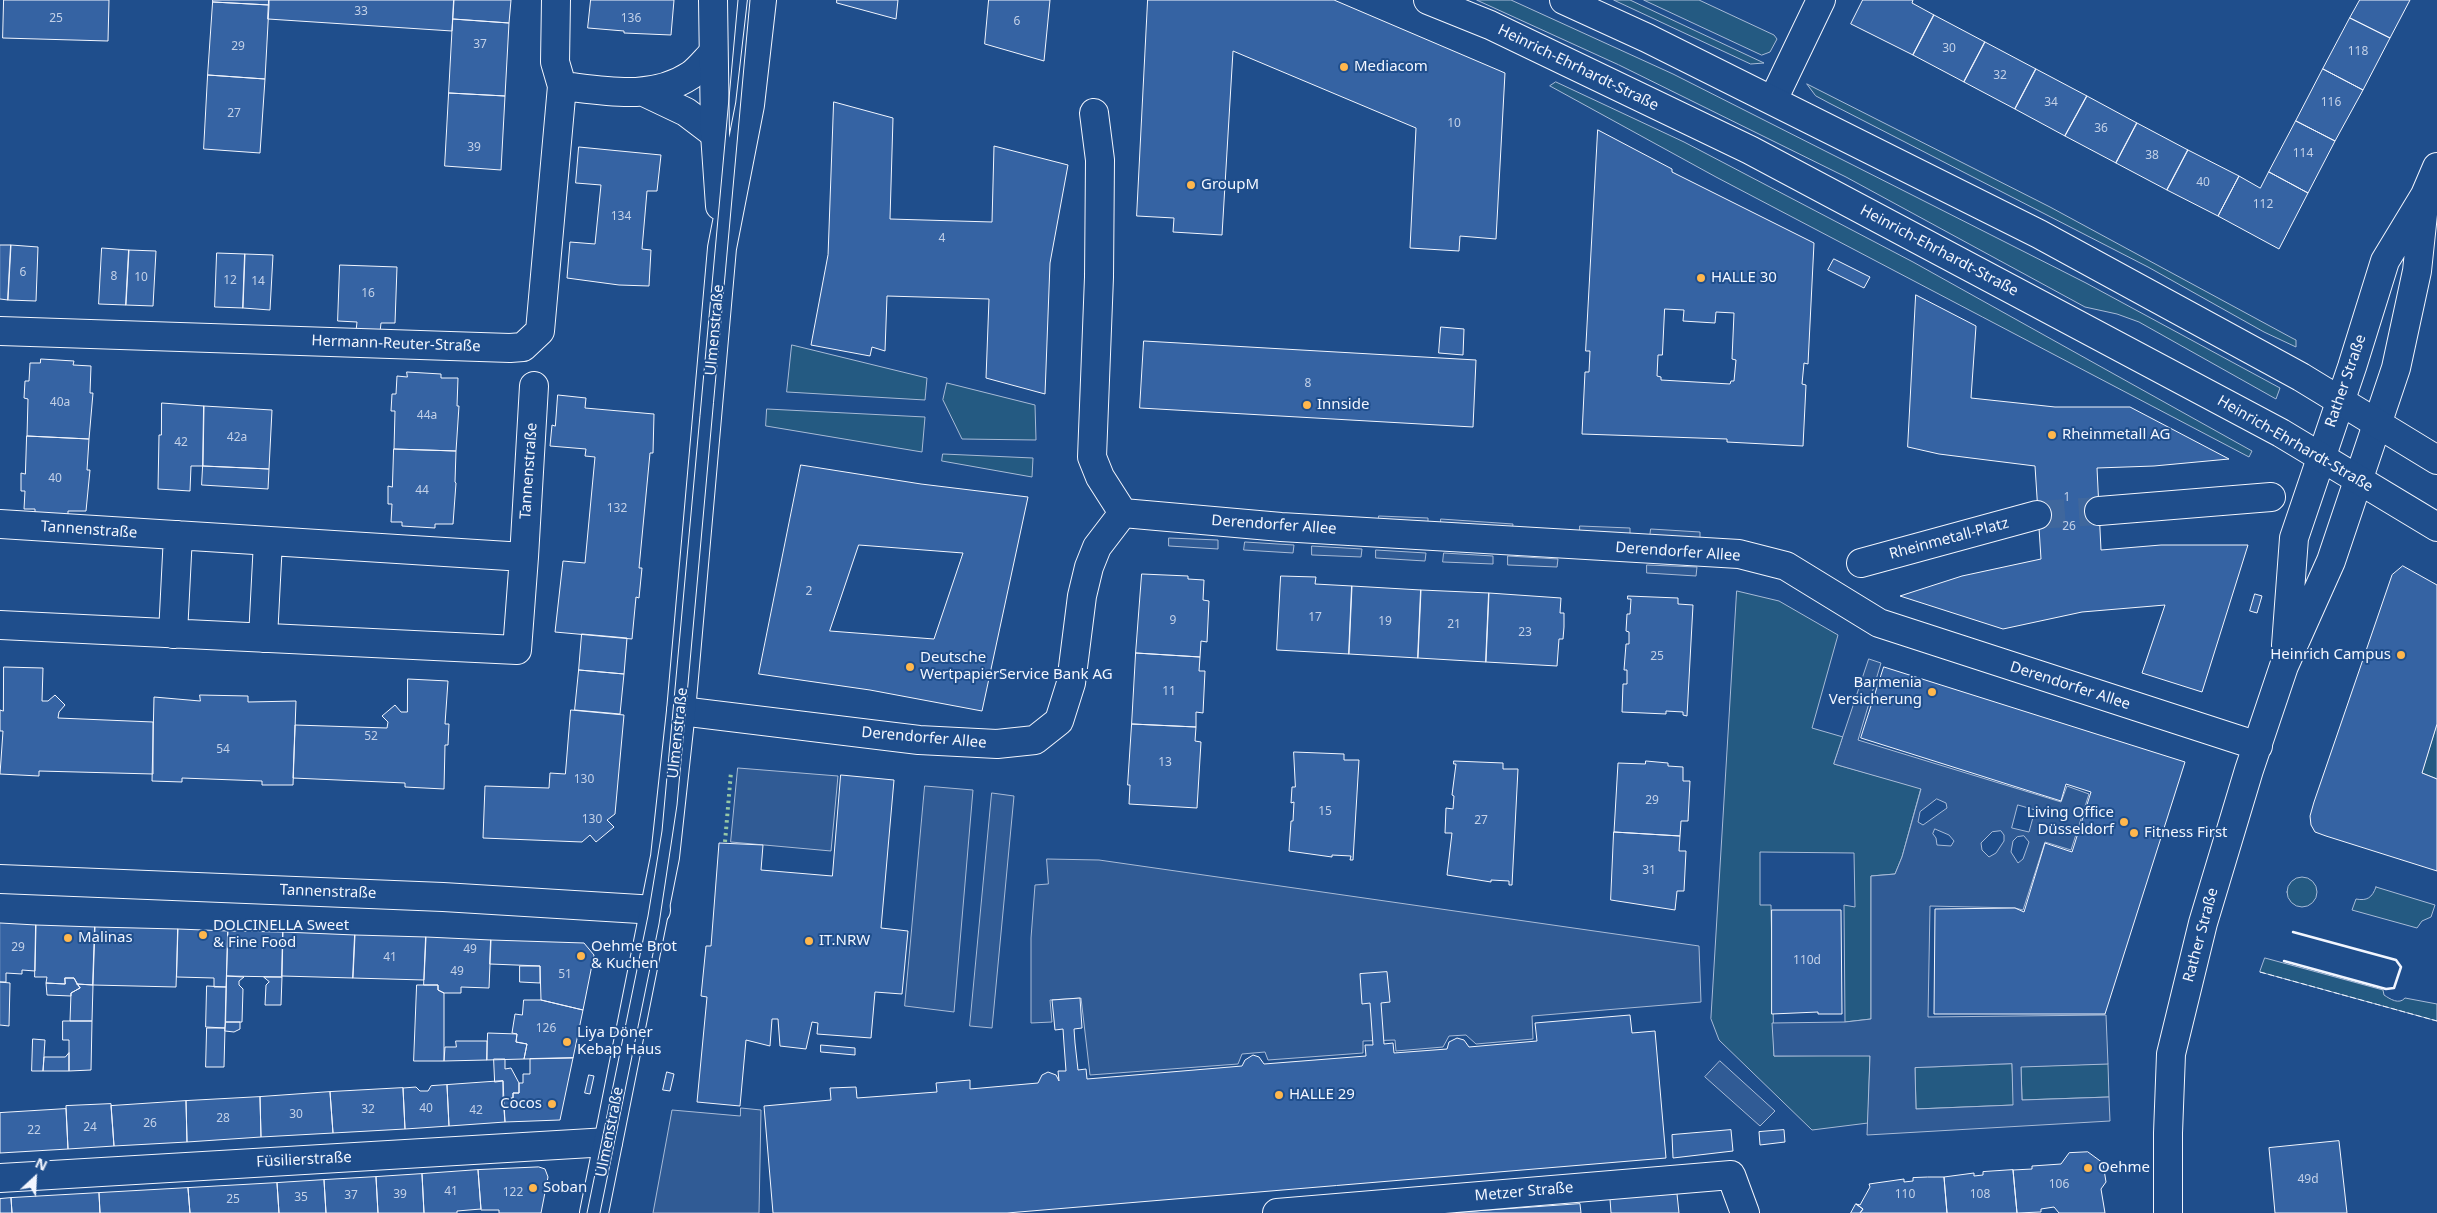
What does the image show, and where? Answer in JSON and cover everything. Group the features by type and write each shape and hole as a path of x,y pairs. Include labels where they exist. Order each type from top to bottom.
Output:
{"street":[{"path":"556,0 555,62 562,86 646,93 672,86 692,74 713,53"},
{"name":"Ulmenstraße","path":"713,0 713,53 722,248"},
{"name":"Ulmenstraße","path":"594,1213 656,910 665,857 681,711 722,248 750,105 762,0"},
{"name":"Heinrich-Ehrhardt-Straße","path":"1428,0 1490,25 1750,150 2281,433 2437,526"},
{"path":"1564,0 1774,100 2039,234 2292,373 2437,460"},
{"path":"1774,100 1821,0"},
{"name":"Hermann-Reuter-Straße","path":"0,331 523,347 540,331 562,86"},
{"path":"646,93 686,112 716,134"},
{"path":"1094,113 1100,160 1099,277 1092,457 1100,477 1123,513"},
{"name":"Rather Straße","path":"2284,666 2294,538 2385,261 2425,195 2437,168"},
{"name":"Rather Straße","path":"2168,1213 2167,1143 2171,1054 2205,917 2284,666 2331,561 2378,424 2403,340 2417,271 2425,195"},
{"name":"Tannenstraße","path":"0,625 517,650 534,386"},
{"path":"2099,511 2271,496"},
{"name":"Derendorfer Allee","path":"681,711 919,740 997,744 1035,740 1060,721 1071,683 1082,596 1089,567 1097,547 1123,513 1281,527 1739,554 1786,566 1879,623 2258,746"},
{"name":"Rheinmetall-Platz","path":"1861,563 2037,515"},
{"name":"Tannenstraße","path":"0,524 524,556"},
{"path":"172,634 178,535"},
{"path":"263,638 268,541"},
{"name":"Tannenstraße","path":"0,879 433,896 656,910"},
{"name":"Füsilierstraße","path":"0,1178 608,1142"},
{"name":"Metzer Straße","path":"1277,1213 1731,1175 1745,1213"}],"shaded area":[{"path":"1477,0 1511,0 1673,74 2086,283 2280,388 2276,399 2139,322 2117,314 2085,307 1846,177 1619,65"},
{"path":"1614,0 1630,0 1764,63 1751,64"},
{"path":"1644,0 1699,0 1774,35 1777,39 1770,52 1762,55"},
{"path":"1556,82 1684,142 1913,262 2252,451 2249,457 1716,177 1550,86"},
{"path":"1807,84 2050,207 2296,340 2296,347 2264,332 2148,267 1829,103 1816,96"},
{"path":"792,345 927,378 925,400 787,392"},
{"path":"947,383 1035,405 1036,440 962,439 943,400"},
{"path":"767,409 925,417 922,452 766,426"},
{"path":"943,454 1033,458 1032,477 942,461"},
{"path":"1379,516 1428,518 1428,527 1378,524"},
{"path":"1441,519 1513,524 1512,532 1441,527"},
{"path":"1580,526 1630,528 1630,537 1580,534"},
{"path":"1651,529 1700,532 1700,540 1650,537"},
{"path":"1169,538 1218,540 1218,549 1169,546"},
{"path":"1245,542 1294,545 1293,553 1244,550"},
{"path":"1312,546 1362,549 1361,557 1312,555"},
{"path":"1376,550 1426,553 1425,561 1376,558"},
{"path":"1444,553 1493,556 1493,564 1443,562"},
{"path":"1508,556 1558,559 1557,567 1508,565"},
{"path":"1647,565 1697,567 1696,576 1647,573"},
{"path":"1737,591 1779,601 1838,635 1812,728 1843,737 1834,764 1921,788 1902,857 1895,874 1871,876 1871,1019 1845,1022 1844,905 1855,907 1854,853 1760,852 1760,905 1771,905 1774,1056 1870,1055 1868,1123 1812,1130 1719,1040 1711,1019"},
{"path":"1869,659 1881,663 1858,740 2061,802 2067,786 2089,794 2071,850 2045,842 2023,910 2015,908 1930,906 1928,1017 2106,1015 2108,1064 2021,1067 2022,1100 2109,1097 2110,1121 1867,1135 1870,1056 1774,1056 1772,1023 1845,1022 1871,1019 1871,876 1895,874 1902,857 1921,789 1834,764","holes":["1937,799 1946,803 1947,808 1923,825 1918,822 1920,812","2018,805 2035,810 2029,832 2012,828","1935,829 1949,835 1954,841 1951,846 1937,845 1933,834","2001,831 2004,835 2004,841 1996,853 1989,857 1982,850 1981,843 1992,832","2024,836 2029,842 2023,859 2018,863 2011,852 2013,841 2017,837","2012,1064 2013,1105 1916,1109 1915,1068"]},
{"path":"2437,724 2437,779 2422,773"},
{"path":"738,768 838,776 831,851 731,842"},
{"path":"925,786 973,790 954,1012 905,1006"},
{"path":"992,793 1014,796 992,1028 970,1026"},
{"path":"1047,859 1099,860 1699,946 1701,1002 1532,1016 1533,1039 1476,1044 1466,1035 1449,1036 1443,1047 1396,1051 1395,1040 1363,1041 1363,1053 1268,1060 1265,1052 1242,1054 1238,1064 1090,1075 1081,998 1050,1000 1052,1022 1031,1023 1031,938 1035,885 1048,884"},
{"path":"2302,877 2313,881 2317,892 2313,903 2302,907 2291,903 2287,892 2291,881"},
{"path":"2376,887 2435,905 2431,917 2422,921 2417,928 2352,910 2356,899 2363,900 2369,898"},
{"path":"2265,958 2383,990 2384,995 2394,1001 2400,1001 2405,998 2437,1004 2437,1021 2260,972"},
{"path":"1720,1061 1775,1111 1760,1126 1705,1077"},
{"path":"2012,1064 2014,1105 1916,1109 1915,1068"},
{"path":"2108,1064 2109,1097 2022,1100 2021,1067"},
{"path":"741,1108 761,1110 759,1213 653,1213 672,1110 740,1116"}],"building":[{"path":"4,0 109,0 108,41 3,38"},
{"path":"213,0 269,0 269,5 213,2"},
{"path":"269,0 454,0 452,31 268,19"},
{"path":"454,0 511,0 509,23 453,19"},
{"path":"591,0 674,0 671,35 624,33 624,31 588,28"},
{"path":"837,0 898,0 896,19 837,3"},
{"path":"989,0 1050,0 1044,61 985,44"},
{"path":"1148,0 1334,0 1505,73 1496,239 1460,236 1459,251 1410,248 1416,128 1233,51 1222,235 1173,232 1174,218 1137,216"},
{"path":"1863,0 1913,0 1912,3 1934,15 1913,55 1851,24"},
{"path":"2360,0 2410,0 2390,38 2350,18"},
{"path":"213,2 269,5 265,79 208,75"},
{"path":"1934,15 1985,42 1964,82 1913,55"},
{"path":"2350,18 2390,38 2363,90 2323,69"},
{"path":"453,19 509,23 505,96 449,93"},
{"path":"1985,42 2036,69 2015,109 1964,82"},
{"path":"2036,69 2087,96 2065,136 2015,109"},
{"path":"2323,69 2363,90 2335,141 2296,121"},
{"path":"208,75 265,79 260,153 204,149"},
{"path":"449,93 505,96 501,170 445,166"},
{"path":"2087,96 2137,123 2116,163 2065,136"},
{"path":"834,102 893,118 890,219 992,222 994,146 1068,165 1050,263 1045,394 986,378 989,299 887,296 885,351 872,347 870,356 811,345 828,255"},
{"path":"2296,121 2335,141 2308,193 2269,172"},
{"path":"2137,123 2188,150 2167,190 2116,163"},
{"name":"HALLE 30","path":"1598,130 1672,169 1672,172 1814,243 1808,364 1804,363 1802,384 1806,385 1803,446 1727,442 1727,439 1582,434 1585,372 1589,372 1590,351 1586,351","holes":["1665,309 1684,310 1683,321 1715,323 1716,312 1734,313 1732,359 1736,360 1734,381 1731,381 1730,384 1661,380 1661,377 1657,376 1658,355 1662,355"]},
{"path":"579,147 661,155 657,191 647,191 642,249 651,250 649,286 619,285 567,278 570,242 595,244 601,185 576,183"},
{"path":"2188,150 2239,176 2218,216 2167,190"},
{"path":"2269,172 2308,193 2279,249 2218,216 2239,176 2260,188"},
{"path":"0,245 11,245 8,300 0,299"},
{"path":"11,245 38,247 36,301 8,300"},
{"path":"102,248 129,250 126,305 99,304"},
{"path":"129,250 156,251 153,306 126,305"},
{"path":"217,253 245,254 243,308 215,307"},
{"path":"245,254 273,255 270,310 243,308"},
{"path":"1834,259 1870,277 1864,288 1828,270"},
{"path":"340,265 397,267 395,323 381,323 380,332 356,331 357,322 338,321"},
{"path":"1916,295 1976,326 1971,398 2055,407 2130,407 2229,459 2154,466 2097,468 2101,550 2161,545 2248,545 2202,692 2142,673 2165,605 2082,612 2003,629 1900,596 1962,576 2041,559 2035,466 1939,454 1908,447"},
{"path":"1441,327 1464,329 1463,355 1439,353"},
{"path":"1144,341 1476,360 1473,427 1140,408"},
{"path":"41,359 74,361 73,365 91,366 90,393 93,393 89,439 27,436 28,399 24,398 25,381 29,381 30,363 40,363"},
{"path":"407,372 441,374 441,378 458,378 457,406 459,406 456,451 394,449 395,411 391,411 392,394 396,394 397,376 407,377"},
{"path":"558,395 586,398 585,408 654,414 653,453 650,453 639,568 642,568 639,598 636,597 632,639 555,632 563,561 585,563 595,457 585,456 586,449 550,446 552,425 555,426"},
{"path":"162,403 204,406 203,466 191,466 190,491 158,489 159,435 161,435"},
{"path":"204,406 272,410 269,469 203,466"},
{"path":"27,436 89,439 87,470 90,470 86,511 68,511 68,515 35,513 35,509 24,509 25,491 21,491 21,473 25,474"},
{"path":"394,449 456,451 453,524 435,524 435,528 402,526 402,522 391,522 392,504 388,504 388,486 392,487"},
{"path":"801,465 921,484 1028,497 982,711 870,690 759,674","holes":["859,545 963,553 934,639 830,631"]},
{"path":"203,466 269,469 268,489 202,485"},
{"name":"Heinrich Campus","path":"2403,566 2437,585 2437,724 2422,773 2437,779 2437,871 2315,832 2311,825 2310,816 2314,802 2392,575"},
{"path":"1142,574 1188,576 1188,579 1204,580 1203,600 1209,601 1207,642 1201,641 1200,657 1136,653"},
{"path":"1281,576 1316,577 1315,584 1352,586 1349,654 1277,650"},
{"path":"1352,586 1421,590 1418,658 1349,654"},
{"path":"1421,590 1489,593 1486,662 1418,658"},
{"path":"1489,593 1561,598 1560,613 1564,613 1564,627 1563,639 1559,639 1557,666 1486,662"},
{"path":"2255,594 2262,596 2257,613 2250,611"},
{"path":"1628,596 1678,598 1678,604 1693,605 1687,716 1683,715 1683,712 1666,711 1666,714 1622,712 1623,684 1627,684 1627,670 1624,670 1626,644 1629,644 1629,632 1626,631 1627,614 1630,614 1631,599 1628,599"},
{"path":"582,634 627,638 624,674 579,670"},
{"path":"1136,653 1200,657 1199,671 1205,671 1203,713 1196,712 1196,727 1132,724"},
{"path":"4,667 43,668 42,701 48,701 55,695 65,705 59,712 58,718 153,722 153,774 39,771 39,776 0,774 3,731 0,731 0,710 3,711"},
{"name":"Living Office Düsseldorf","path":"1884,667 2185,762 2105,1014 1934,1014 1935,909 2015,908 2024,912 2045,843 2072,852 2091,792 2066,784 2061,801 1861,738"},
{"path":"579,670 624,674 620,714 575,710"},
{"path":"408,679 448,681 445,724 449,724 448,745 445,745 444,789 405,787 405,783 293,778 295,725 387,728 388,722 382,716 395,705 401,712 407,712"},
{"path":"200,695 248,696 248,702 296,701 293,785 262,785 262,781 182,778 182,782 152,781 154,697 200,701"},
{"path":"571,710 624,715 615,814 607,820 614,827 596,842 590,835 582,842 483,838 485,786 549,788 550,773 565,774"},
{"path":"1132,724 1196,727 1195,741 1201,742 1197,808 1129,804 1130,785 1128,785"},
{"path":"1294,752 1344,754 1344,760 1359,760 1353,860 1350,860 1351,856 1332,855 1332,857 1289,851 1294,802 1291,803 1292,787 1295,787"},
{"path":"1454,761 1503,763 1503,769 1518,769 1512,885 1509,885 1509,881 1491,880 1491,882 1447,875 1452,833 1445,833 1446,808 1453,809 1454,796 1452,795 1456,764 1454,764"},
{"path":"1646,761 1668,763 1668,766 1683,767 1683,781 1690,781 1688,821 1681,821 1680,836 1614,832 1618,763 1645,764"},
{"name":"IT.NRW","path":"841,775 894,780 881,928 908,931 902,994 875,992 871,1038 817,1034 818,1023 812,1022 806,1049 780,1046 778,1019 772,1019 770,1046 746,1040 740,1106 697,1102 707,997 701,996 706,946 711,946 719,843 763,845 761,870 832,876"},
{"path":"1614,832 1680,836 1679,851 1686,851 1684,891 1677,891 1675,910 1611,900"},
{"path":"1772,910 1841,910 1842,1014 1818,1014 1818,1012 1772,1014"},
{"path":"0,923 36,925 35,971 22,970 22,974 6,973 6,982 0,982"},
{"path":"36,925 95,927 93,985 77,984 74,978 65,978 65,984 46,983 47,977 35,977"},
{"path":"95,927 178,929 176,987 93,985"},
{"path":"178,929 228,931 226,987 214,987 214,978 177,977"},
{"path":"228,931 283,932 282,977 227,976"},
{"path":"283,932 355,935 353,978 282,976"},
{"path":"355,935 426,937 424,980 353,978"},
{"path":"426,937 491,940 489,988 461,987 461,993 444,993 438,990 438,985 424,985"},
{"path":"491,940 584,943 594,955 583,1010 541,1000 540,966 490,964"},
{"path":"520,966 540,966 540,983 520,982"},
{"name":"HALLE 29","path":"1387,972 1390,1002 1381,1003 1384,1044 1393,1043 1394,1053 1447,1049 1449,1042 1457,1038 1464,1040 1469,1047 1537,1041 1535,1023 1630,1015 1632,1033 1655,1031 1666,1158 1007,1213 773,1213 764,1106 831,1100 830,1088 856,1087 857,1098 937,1092 936,1083 970,1080 970,1089 1038,1083 1042,1075 1048,1072 1056,1075 1059,1081 1058,1071 1066,1071 1063,1029 1055,1030 1052,1000 1080,998 1082,1028 1074,1029 1075,1043 1078,1070 1086,1069 1087,1079 1242,1066 1245,1060 1253,1055 1259,1057 1264,1064 1366,1056 1365,1045 1373,1045 1370,1003 1362,1004 1360,974"},
{"path":"227,976 244,977 239,981 239,985 243,989 242,1022 226,1022"},
{"path":"264,977 282,977 281,1005 265,1005 266,985 269,982"},
{"path":"65,978 74,978 80,988 71,993 71,996 47,995 46,983 65,984"},
{"path":"0,982 10,983 9,1026 0,1025"},
{"path":"77,984 93,985 92,1021 70,1021 71,993 80,988"},
{"path":"417,985 438,985 438,990 444,993 444,1061 414,1061"},
{"path":"207,986 226,987 225,1028 206,1027"},
{"path":"524,1000 541,1000 583,1010 573,1058 524,1059 527,1044 516,1042 517,1034 512,1033 515,1014 522,1015"},
{"path":"63,1021 92,1021 91,1070 69,1071 69,1040 63,1040"},
{"path":"226,1022 240,1022 240,1029 234,1032 225,1031"},
{"path":"207,1028 225,1028 224,1067 206,1067"},
{"path":"488,1033 517,1034 516,1042 527,1044 524,1059 487,1060"},
{"path":"33,1039 45,1040 43,1071 32,1071"},
{"path":"456,1041 487,1041 487,1060 444,1061 445,1047 456,1047"},
{"path":"821,1045 855,1048 855,1055 821,1052"},
{"path":"69,1053 69,1071 43,1071 44,1057 65,1057"},
{"path":"573,1058 560,1120 505,1122 503,1099 513,1098 513,1093 519,1093 519,1083 523,1083 523,1074 530,1074 530,1059"},
{"path":"494,1059 505,1059 505,1069 511,1068 519,1083 519,1093 513,1093 513,1098 503,1099 503,1081 495,1082"},
{"path":"667,1072 674,1074 670,1091 663,1090"},
{"path":"589,1075 594,1076 590,1094 585,1093"},
{"path":"503,1081 505,1122 449,1126 447,1085"},
{"path":"447,1085 449,1126 405,1129 403,1088 416,1087 420,1091 428,1091 431,1086"},
{"path":"403,1088 405,1129 333,1133 330,1092"},
{"path":"330,1092 333,1133 261,1137 260,1097"},
{"path":"260,1097 261,1137 187,1142 186,1101"},
{"path":"186,1101 187,1142 114,1146 111,1106"},
{"path":"111,1104 114,1146 68,1149 66,1106"},
{"path":"66,1109 68,1149 0,1153 0,1113"},
{"path":"1731,1130 1733,1151 1673,1158 1672,1135"},
{"path":"1784,1130 1785,1142 1760,1145 1759,1132"},
{"path":"2339,1141 2347,1213 2275,1213 2269,1148"},
{"path":"2088,1152 2103,1163 2106,1182 2101,1189 2105,1213 2059,1213 2054,1207 2041,1209 2041,1212 2017,1213 2013,1170 2032,1169 2032,1166 2061,1164 2069,1153"},
{"path":"539,1167 545,1169 548,1177 541,1213 499,1213 499,1210 481,1210 478,1170"},
{"path":"478,1170 481,1209 457,1211 457,1213 424,1213 422,1174"},
{"path":"2013,1170 2017,1213 1947,1213 1944,1177 1974,1173 1974,1176 1983,1175 1983,1172"},
{"path":"422,1174 424,1213 378,1213 376,1177"},
{"path":"376,1177 378,1213 326,1213 324,1180"},
{"path":"1944,1177 1947,1213 1860,1213 1863,1209 1856,1204 1860,1205 1870,1187 1869,1184 1904,1179 1904,1182 1913,1181 1913,1178"},
{"path":"324,1180 326,1213 279,1213 277,1183"},
{"path":"277,1183 279,1213 190,1213 188,1188"},
{"path":"188,1188 190,1213 100,1213 99,1193"},
{"path":"99,1193 100,1213 12,1213 11,1198"},
{"path":"1677,1194 1679,1213 1611,1213 1610,1199"},
{"path":"11,1198 12,1213 0,1213 0,1199"},
{"path":"1580,1204 1581,1213 1446,1213"},
{"path":"1856,1204 1863,1209 1860,1213 1851,1213"}],"tunnel":[{"path":"2037,515 2099,511"}],"tram line":[{"path":"587,1213 648,916 662,831 738,0"},
{"path":"600,1213 659,924 677,805 750,0"}],"hedge":[{"path":"725,842 731,772"}],"fence":[{"path":"2260,972 2437,1021"}],"wall":[{"path":"2284,961 2386,989 2394,988 2401,967 2396,960 2293,932"}],"place":[{"name":"Mediacom","path":"1344,67"},
{"name":"GroupM","path":"1191,185"},
{"name":"HALLE 30","path":"1701,278"},
{"name":"Innside","path":"1307,405"},
{"name":"Rheinmetall AG","path":"2052,435"},
{"name":"Heinrich Campus","path":"2401,655"},
{"name":"Deutsche WertpapierService Bank AG","path":"910,667"},
{"name":"Barmenia Versicherung","path":"1932,692"},
{"name":"Living Office Düsseldorf","path":"2124,822"},
{"name":"Fitness First","path":"2134,833"},
{"name":"DOLCINELLA Sweet & Fine Food","path":"203,935"},
{"name":"Malinas","path":"68,938"},
{"name":"IT.NRW","path":"809,941"},
{"name":"Oehme Brot & Kuchen","path":"581,956"},
{"name":"Liya Döner Kebap Haus","path":"567,1042"},
{"name":"HALLE 29","path":"1279,1095"},
{"name":"Cocos","path":"552,1104"},
{"name":"Oehme","path":"2088,1168"},
{"name":"Soban","path":"533,1188"}]}
